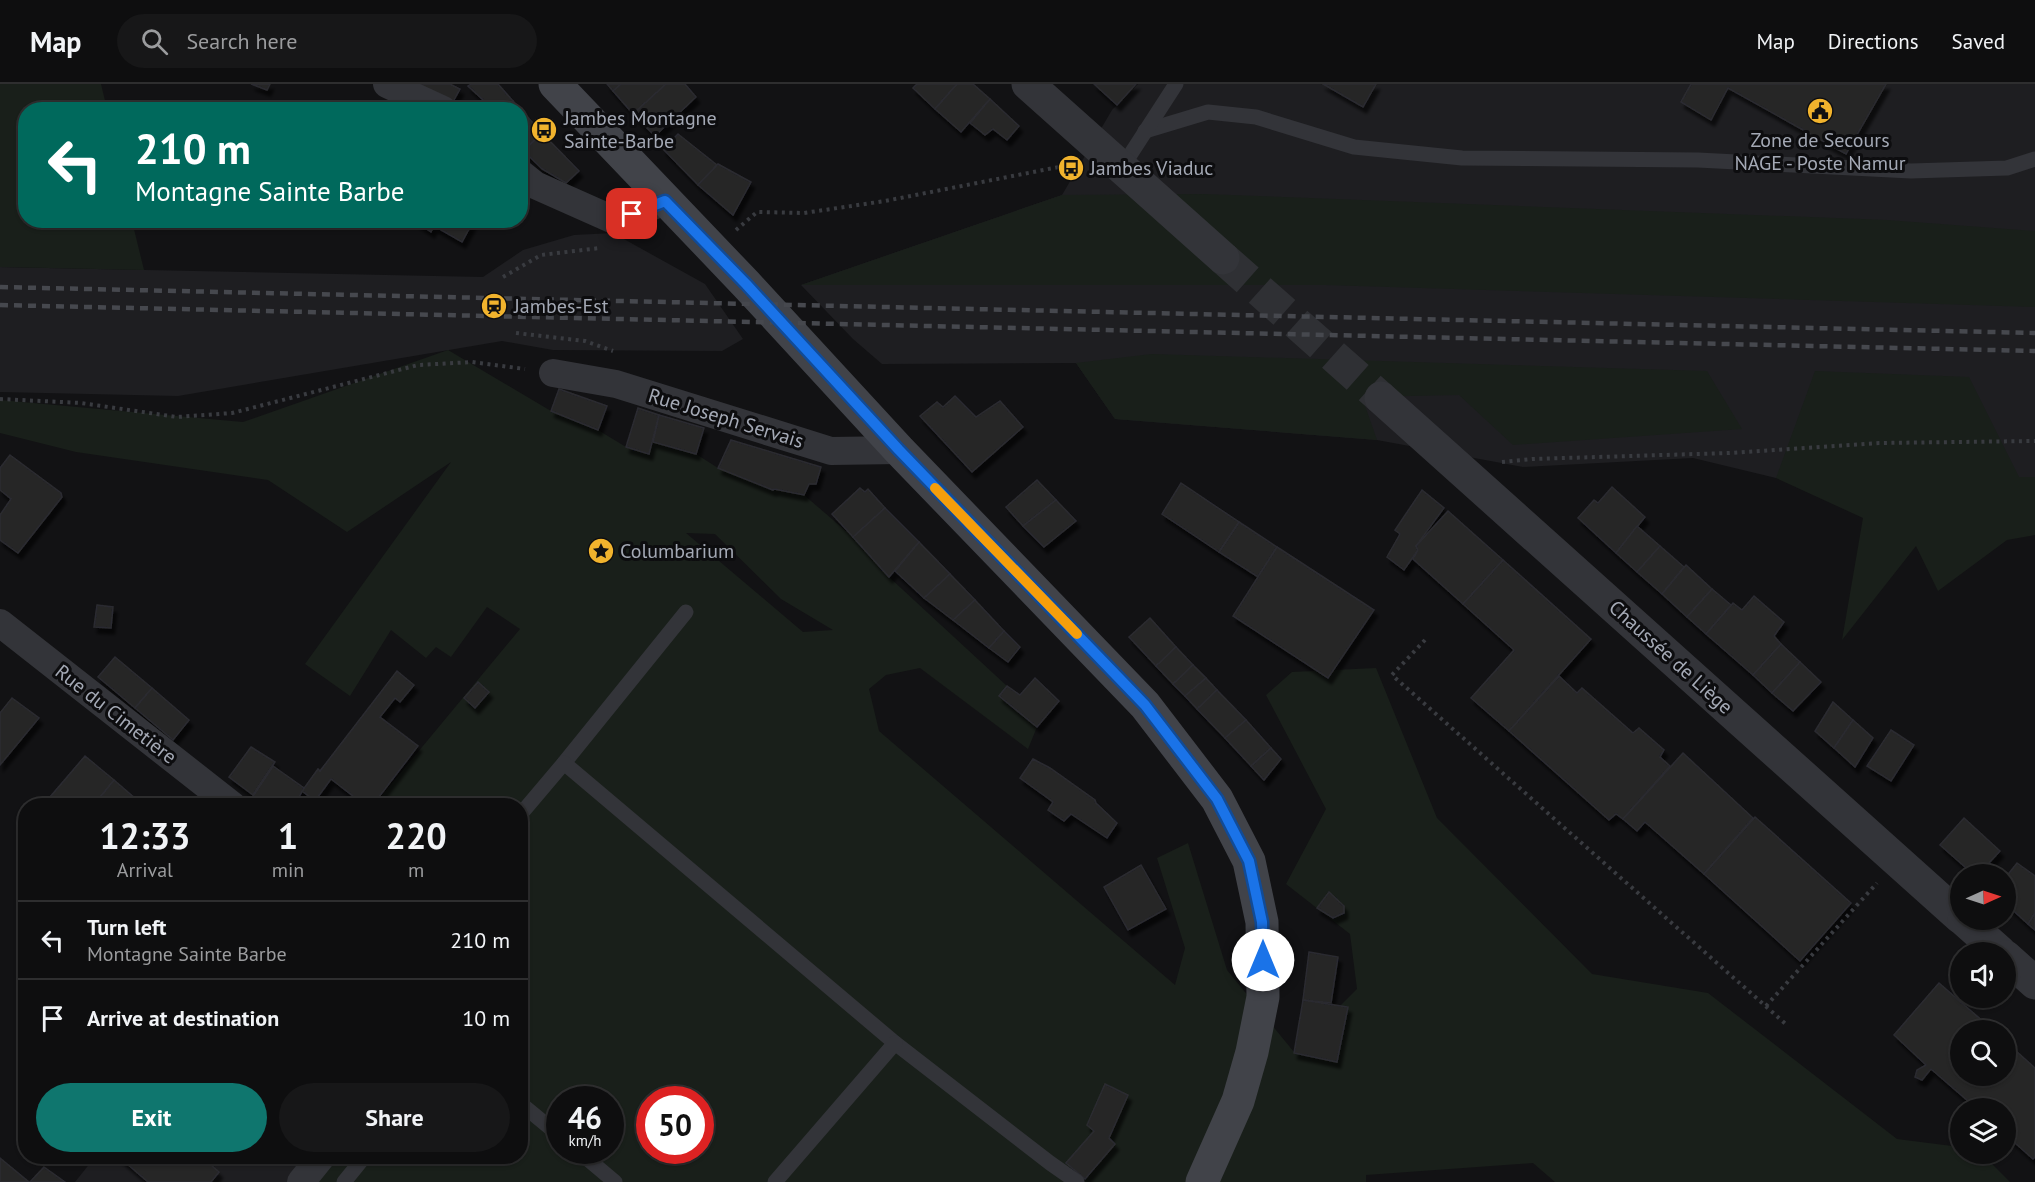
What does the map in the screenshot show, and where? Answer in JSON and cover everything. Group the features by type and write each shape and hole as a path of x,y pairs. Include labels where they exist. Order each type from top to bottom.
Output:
{"main road":[{"path":"555,84 899,450 1145,705 1217,799 1249,861 1262,922 1263,997 1252,1052 1238,1101 1202,1182"}],"street":[{"path":"387,84 426,102"},
{"path":"1028,84 1223,258"},
{"path":"528,179 535,185 616,221 665,201"},
{"name":"Rue Joseph Servais","path":"554,373 616,384 831,451 899,450"},
{"name":"Chaussée de Liège","path":"1381,398 1950,907"},
{"name":"Rue du Cimetière","path":"0,623 222,798"},
{"name":"Chaussée de Liège","path":"1975,930 1989,942"},
{"path":"2016,966 2035,983"},
{"path":"301,1182 316,1164"}],"lane":[{"path":"1115,163 1145,131 1176,84"},
{"path":"1145,131 1208,112 1257,117 1354,147 1462,158 1698,160 1911,171 2007,168 2035,159"},
{"path":"528,806 686,612"},
{"path":"564,764 895,1043 1050,1164 1077,1182"},
{"path":"776,1182 895,1043"},
{"path":"528,1110 546,1124"},
{"path":"344,1182 359,1164"},
{"path":"594,1164 615,1182"}],"path":[{"path":"712,249 757,212 804,213 1115,163"},
{"path":"503,277 541,255 610,247"},
{"path":"0,399 81,403 177,417 232,413 418,365 472,362 554,373"},
{"path":"1457,466 1532,459 1729,453 1879,443 2035,441"},
{"path":"1425,640 1392,675 1788,1026"},
{"path":"1766,1006 1898,861"}],"shaded area":[{"path":"0,84 101,84 105,102 18,102 18,228 134,228 144,270 0,267"},
{"path":"1138,84 2035,84 2035,477 1776,478 1693,458 1523,467 1377,440 1115,419 1076,363 882,364 853,339 801,285 1062,195 1112,110"},
{"path":"1203,194 1887,220 2035,231 2035,307 1325,285 801,285 1062,195"},
{"path":"613,233 705,284 743,339 722,351 553,350 502,341 178,396 0,392 0,267 483,277 523,250 574,235"},
{"path":"448,350 551,411 598,430 626,447 649,454 653,442 696,454 718,468 773,490 804,495 853,537 889,577 1007,686 999,697 1037,727 1028,749 920,668 886,675 869,689 879,731 1175,985 1185,948 1157,858 1188,843 1227,970 1294,1052 1357,989 1350,934 1286,884 1326,809 1266,695 1292,672 1376,668 1437,818 1592,974 1708,993 1897,1139 1950,1146 1950,1164 1992,1164 2010,1182 1555,1182 1533,1163 1366,1175 1366,1182 311,1182 326,1164 528,1164 528,798 380,798 520,629 487,607 451,657 436,647 426,658 391,630 350,696 305,664 451,462 347,532 268,480 76,452 0,433 0,400 243,422","holes":["686,533 715,534 781,599 833,630 803,632"]},
{"path":"1152,354 1707,371 1742,429 1513,445 1459,395 1362,397 1377,440 1115,419 1076,363"},
{"path":"1815,371 1969,377 2019,477 2035,477 2035,535 2007,540 1938,591 1916,546 1842,640 1863,518 1776,478"},
{"path":"89,1164 306,1164 292,1182 75,1182"}],"building":[{"path":"251,84 270,84 267,90"},
{"path":"405,84 450,84 460,89 453,102 440,102"},
{"path":"498,84 513,101 485,102 468,86"},
{"path":"607,84 621,84 613,91"},
{"path":"621,84 666,84 633,114 613,91"},
{"path":"666,84 685,84 696,97 655,136 633,114"},
{"path":"917,84 957,84 935,109 913,88"},
{"path":"957,84 973,84 990,99 961,132 935,109"},
{"path":"1094,84 1136,84 1117,105"},
{"path":"1323,84 1376,84 1363,107"},
{"name":"Zone de Secours NAGE - Poste Namur","path":"1691,84 1886,84 1846,154 1728,88 1711,120 1681,102"},
{"path":"990,99 1019,126 1007,140 993,129 985,135 970,123"},
{"path":"528,118 542,133 528,146"},
{"path":"542,133 579,171 566,183 542,169 528,155 528,147"},
{"path":"678,134 717,165 698,185 663,149"},
{"path":"718,164 751,182 733,215 698,185"},
{"path":"438,228 470,228 462,242"},
{"path":"559,389 607,406 598,430 551,411"},
{"path":"955,396 976,417 1000,401 1023,427 972,472 920,416 937,402 943,407"},
{"path":"638,408 659,415 649,454 626,447"},
{"path":"659,415 704,428 696,454 653,442"},
{"path":"731,440 821,467 816,484 809,484 804,495 773,490 718,468"},
{"path":"10,455 61,493 62,497 18,553 0,540 0,515 11,499 0,490 0,468"},
{"path":"1037,480 1056,500 1023,526 1006,507"},
{"path":"1181,483 1239,522 1219,552 1162,514"},
{"path":"1612,487 1645,517 1616,553 1578,518 1594,500 1598,503"},
{"path":"860,488 865,492 868,489 885,508 853,537 832,514"},
{"path":"1422,490 1444,508 1416,546 1418,550 1404,570 1387,557 1400,534 1395,530"},
{"path":"1056,500 1076,521 1044,547 1023,526"},
{"path":"885,508 919,542 889,577 853,537"},
{"path":"1448,511 1503,560 1463,604 1413,559 1418,550 1416,546"},
{"path":"1239,522 1277,547 1258,577 1219,552"},
{"path":"1637,526 1660,546 1637,572 1616,553"},
{"path":"919,542 950,574 924,598 895,571"},
{"path":"1660,546 1684,567 1662,594 1637,572"},
{"path":"1277,547 1374,610 1328,678 1233,616"},
{"path":"1503,560 1591,639 1509,731 1471,698 1514,650 1463,604"},
{"path":"1686,565 1712,589 1687,617 1662,594"},
{"path":"950,574 975,600 953,620 924,598"},
{"path":"1712,589 1731,605 1706,634 1687,617"},
{"path":"1754,596 1784,622 1774,636 1781,644 1753,675 1706,634 1733,603 1742,610"},
{"path":"975,600 1004,631 989,648 953,620"},
{"path":"97,605 113,607 111,628 94,627"},
{"path":"1150,618 1176,647 1156,666 1129,637"},
{"path":"1004,631 1020,647 1008,662 989,648"},
{"path":"1781,644 1800,662 1772,693 1753,675"},
{"path":"1176,647 1193,665 1173,684 1156,666"},
{"path":"115,657 152,688 135,708 98,677"},
{"path":"1800,662 1821,682 1793,711 1772,693"},
{"path":"1193,665 1206,678 1185,696 1173,684"},
{"path":"397,671 414,685 400,702 395,698 380,717 418,746 378,798 353,798 331,779 317,798 311,798 302,791 318,769 320,771"},
{"path":"1559,676 1577,693 1582,688 1633,733 1639,728 1664,750 1660,757 1670,766 1623,819 1616,814 1609,820 1509,731"},
{"path":"1035,678 1059,701 1037,727 999,696 1007,686 1020,695"},
{"path":"1206,678 1217,690 1197,709 1185,696"},
{"path":"478,682 489,692 475,708 464,698"},
{"path":"152,688 189,720 173,740 135,708"},
{"path":"1217,690 1246,720 1225,738 1197,709"},
{"path":"12,698 39,718 0,765 0,713"},
{"path":"1833,702 1853,720 1834,748 1815,731"},
{"path":"1246,720 1271,748 1251,766 1225,738"},
{"path":"1853,720 1873,738 1855,767 1834,748"},
{"path":"1891,730 1914,745 1891,781 1867,766"},
{"path":"251,747 275,762 253,795 229,777"},
{"path":"1271,748 1281,759 1264,780 1251,766"},
{"path":"1683,753 1753,818 1704,874 1645,822 1637,831 1623,819"},
{"path":"85,756 114,780 99,798 50,797"},
{"path":"1033,759 1050,768 1095,800 1117,823 1107,838 1071,814 1064,821 1048,810 1053,802 1020,778"},
{"path":"273,766 304,788 298,798 255,798 253,796"},
{"path":"114,780 135,798 99,798"},
{"path":"1755,817 1851,903 1800,961 1704,874"},
{"path":"1964,818 2000,851 1988,864 1962,864 1940,845"},
{"path":"2016,864 2035,876 2035,913 2028,924 2016,913"},
{"path":"1141,865 1166,909 1128,930 1104,887"},
{"path":"1329,892 1344,906 1344,913 1333,918 1317,908"},
{"path":"2035,913 2035,930 2028,924"},
{"path":"1309,952 1338,957 1331,1003 1303,1000"},
{"path":"1939,983 1950,993 1950,1008 1968,1008 1982,1020 1950,1020 1950,1085 1931,1069 1922,1080 1915,1077 1917,1070 1926,1065 1894,1035"},
{"path":"1303,1000 1348,1007 1337,1062 1294,1053"},
{"path":"2016,1051 2035,1068 2035,1157 2033,1159 2016,1144 2016,1098 1964,1098 1951,1086 2016,1086"},
{"path":"1105,1084 1128,1095 1109,1138 1115,1144 1085,1179 1066,1163 1094,1131 1087,1125"},
{"path":"0,1158 29,1182 0,1182"},
{"path":"127,1164 210,1164 219,1172 211,1182 148,1182"},
{"path":"44,1167 65,1182 30,1182"}],"tunnel":[{"path":"1223,258 1381,398"}],"railway":[{"path":"0,287 2035,333"},
{"path":"0,305 2035,351"}],"slow traffic":[{"path":"935,488 1077,634"}],"place":[{"name":"Zone de Secours NAGE - Poste Namur","path":"1820,111"},
{"name":"Jambes Montagne Sainte-Barbe","path":"544,130"},
{"name":"Jambes Viaduc","path":"1071,168"},
{"name":"Jambes-Est","path":"494,306"},
{"name":"Columbarium","path":"601,551"}],"route":[{"path":"632,214 665,201 746,284 899,450 1145,705 1217,799 1249,861 1262,922 1263,960"}]}
